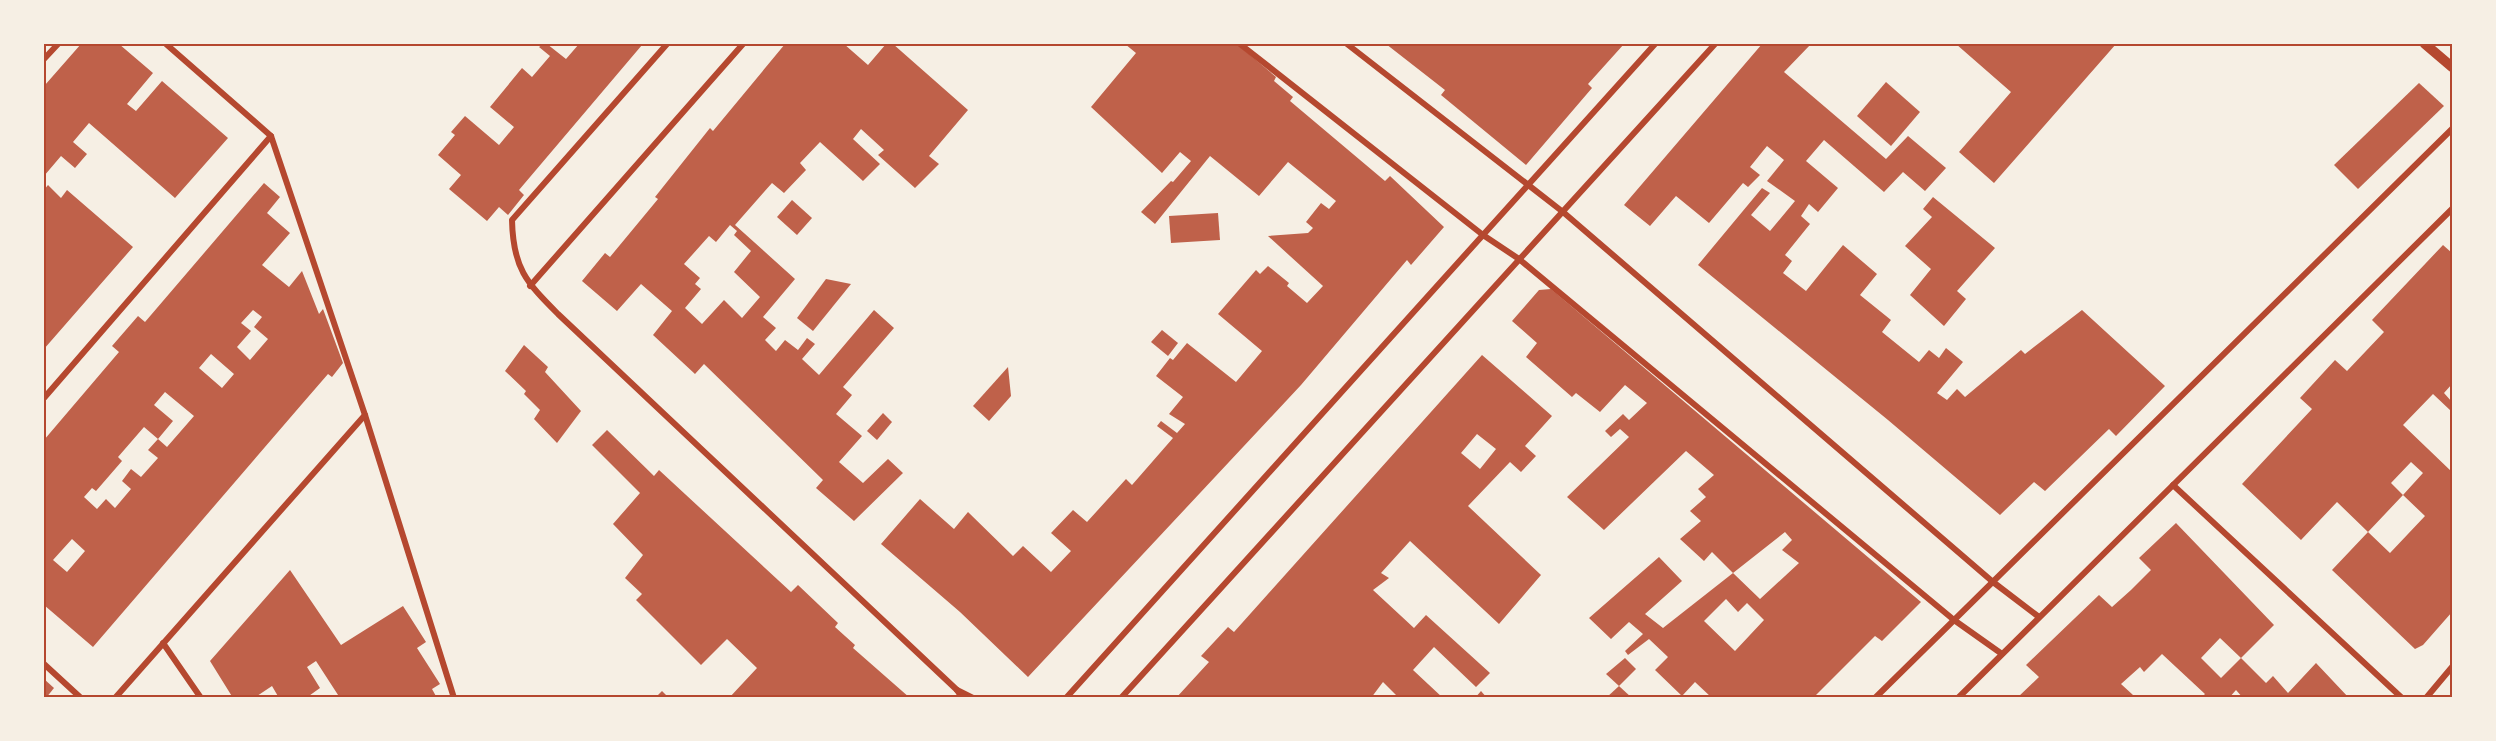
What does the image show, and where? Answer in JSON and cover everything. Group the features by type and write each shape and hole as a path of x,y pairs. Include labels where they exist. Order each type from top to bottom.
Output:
{"street":[{"path":"44,59 58,44"},
{"path":"166,44 271,136 365,415 454,698"},
{"path":"667,44 512,220 515,250 530,286 957,690 962,698"},
{"path":"530,286 743,44"},
{"path":"1240,44 1483,235 1519,259 1954,620 2002,654"},
{"path":"1347,44 1563,212 1993,582 2039,617"},
{"path":"1066,698 1655,44"},
{"path":"1121,698 1715,44"},
{"path":"2425,44 2452,67"},
{"path":"1875,698 2452,129"},
{"path":"44,398 271,136"},
{"path":"1958,698 2452,209"},
{"path":"115,698 365,415"},
{"path":"2174,485 2402,698"},
{"path":"163,643 201,698"},
{"path":"44,664 81,698"},
{"path":"2426,698 2452,667"},
{"path":"957,690 973,698"}],"building":[{"path":"81,44 119,44 153,73 127,104 136,111 162,81 228,138 175,198 89,123 73,142 87,154 75,168 61,156 44,176 44,84"},
{"path":"547,44 566,59 579,44 642,45 519,190 524,195 508,215 499,207 487,221 449,189 461,175 438,155 455,135 451,132 465,116 499,145 514,127 490,107 522,68 532,77 550,56 539,47"},
{"path":"785,44 844,44 868,65 886,44 893,44 968,110 929,156 939,164 915,188 878,155 884,150 861,129 853,139 880,164 863,181 820,142 800,163 806,170 784,193 772,183 735,225 795,279 763,317 776,328 765,340 776,351 785,340 798,350 807,338 815,344 802,359 819,375 874,310 894,328 843,387 852,395 836,414 862,436 839,462 863,483 888,459 903,473 854,521 816,488 823,480 704,364 695,374 653,335 672,311 641,284 617,311 582,281 605,253 610,257 658,199 655,197 710,128 713,131","holes":["730,225 737,231 734,235 751,251 734,272 760,297 742,318 724,300 702,324 685,308 701,289 695,284 700,278 684,264 709,236 716,242"]},
{"path":"1125,44 1237,44 1276,77 1274,81 1293,97 1290,101 1385,181 1390,176 1444,227 1411,265 1407,260 1301,385 1028,677 960,612 881,544 920,499 954,529 968,512 1013,556 1023,546 1051,572 1071,551 1051,533 1073,510 1087,522 1126,479 1132,485 1173,438 1157,426 1161,421 1177,433 1185,424 1169,414 1183,397 1156,376 1170,358 1173,360 1187,343 1236,382 1262,351 1218,314 1256,270 1260,274 1268,266 1289,283 1287,286 1307,303 1323,286 1268,236 1308,233 1313,228 1306,222 1321,203 1329,209 1336,201 1288,162 1259,196 1210,156 1155,224 1141,212 1171,181 1173,182 1191,161 1180,152 1162,173 1091,107 1136,53"},
{"path":"1386,44 1624,44 1588,84 1592,88 1526,165 1441,95 1445,90"},
{"path":"1762,44 1811,44 1784,72 1886,159 1908,136 1946,168 1925,191 1903,172 1884,192 1824,140 1806,161 1838,188 1818,212 1809,204 1801,216 1810,224 1785,255 1792,261 1783,273 1806,291 1843,245 1877,274 1860,295 1891,320 1882,332 1919,362 1929,350 1939,358 1946,348 1963,362 1937,393 1947,400 1957,389 1965,397 2021,350 2025,354 2082,310 2165,386 2116,436 2109,429 2045,491 2034,482 2000,515 1698,265 1762,188 1770,193 1751,215 1770,231 1795,201 1767,181 1784,160 1767,146 1750,167 1760,175 1748,187 1743,183 1709,223 1676,196 1650,226 1624,205"},
{"path":"1956,44 2116,44 1994,183 1959,152 2011,92"},
{"path":"1886,82 1920,112 1891,146 1857,116"},
{"path":"2419,83 2444,106 2358,189 2334,165"},
{"path":"264,183 280,197 267,213 290,233 262,265 289,287 302,271 319,314 323,309 343,363 332,377 328,374 93,647 44,605 44,440 119,352 112,346 138,316 145,322","holes":["253,310 262,317 254,327 268,339 250,360 237,347 251,331 241,323","211,354 234,374 222,388 199,368","165,392 194,416 167,447 158,439 173,421 154,405","144,427 158,439 148,450 158,458 141,477 131,469 122,481 131,489 115,508 106,499 97,509 84,497 92,488 96,491 122,461 118,457","72,539 85,551 67,572 53,560"]},
{"path":"48,185 61,198 67,190 133,247 44,349 44,190"},
{"path":"1933,197 1995,248 1957,291 1966,299 1944,326 1910,295 1931,269 1905,246 1932,217 1923,209"},
{"path":"792,200 812,218 797,235 777,217"},
{"path":"1218,213 1220,240 1171,243 1169,216"},
{"path":"2443,245 2452,253 2452,384 2444,393 2452,402 2452,409 2451,411 2433,394 2403,425 2452,472 2452,612 2423,645 2415,649 2332,570 2368,532 2337,502 2301,540 2242,484 2312,409 2300,398 2335,360 2347,371 2384,332 2372,320","holes":["2411,462 2423,473 2403,495 2391,483","2403,495 2425,516 2390,553 2368,532"]},
{"path":"826,279 851,284 813,331 797,318"},
{"path":"1551,289 1921,602 1882,641 1875,636 1813,698 1712,698 1695,682 1682,696 1655,670 1668,657 1649,639 1628,655 1625,651 1643,634 1629,622 1611,639 1589,618 1659,557 1682,581 1645,614 1663,628 1733,573 1712,552 1704,561 1680,539 1701,521 1690,511 1706,497 1698,489 1714,475 1686,451 1604,530 1567,497 1629,437 1620,429 1611,437 1605,431 1623,414 1629,420 1647,403 1625,385 1600,412 1576,393 1572,397 1526,357 1537,343 1512,321 1539,290","holes":["1785,532 1792,540 1782,550 1799,563 1760,599 1733,573","1726,599 1738,612 1747,603 1764,620 1735,651 1704,621"]},
{"path":"1162,330 1178,343 1168,356 1151,342"},
{"path":"524,345 548,367 545,372 581,411 557,443 534,419 540,410 524,394 526,391 505,371"},
{"path":"1482,355 1552,416 1525,446 1536,456 1521,472 1510,462 1468,506 1541,575 1499,624 1410,541 1381,573 1389,578 1373,590 1414,628 1426,615 1490,673 1476,687 1434,647 1413,670 1443,698 1399,698 1383,682 1371,698 1176,698 1209,662 1201,656 1228,627 1234,632","holes":["1477,434 1496,449 1480,469 1461,453"]},
{"path":"1008,367 1011,396 989,421 973,406"},
{"path":"883,413 892,422 877,440 867,431"},
{"path":"607,430 654,476 659,470 791,592 798,585 838,623 835,627 855,645 853,648 910,698 729,698 757,668 727,639 701,665 636,600 642,594 625,578 643,555 613,524 640,493 592,445"},
{"path":"2176,523 2274,625 2241,658 2266,683 2273,676 2288,693 2316,663 2349,698 2243,698 2236,690 2229,698 2201,698 2205,694 2162,654 2144,672 2140,667 2121,684 2133,695 2131,698 2017,698 2039,677 2026,665 2099,595 2112,607 2151,570 2139,558","holes":["2220,638 2241,658 2221,678 2201,658"]},
{"path":"290,570 341,645 403,606 426,642 417,648 440,684 432,689 437,698 340,698 316,661 307,667 320,688 306,698 279,698 272,686 257,696 258,698 233,698 210,661"},
{"path":"1625,658 1636,669 1619,686 1606,674"},
{"path":"44,679 54,688 46,698 44,698"},
{"path":"1619,686 1632,698 1606,698"},
{"path":"662,691 669,698 655,698"},
{"path":"1481,691 1487,698 1475,698"}]}
